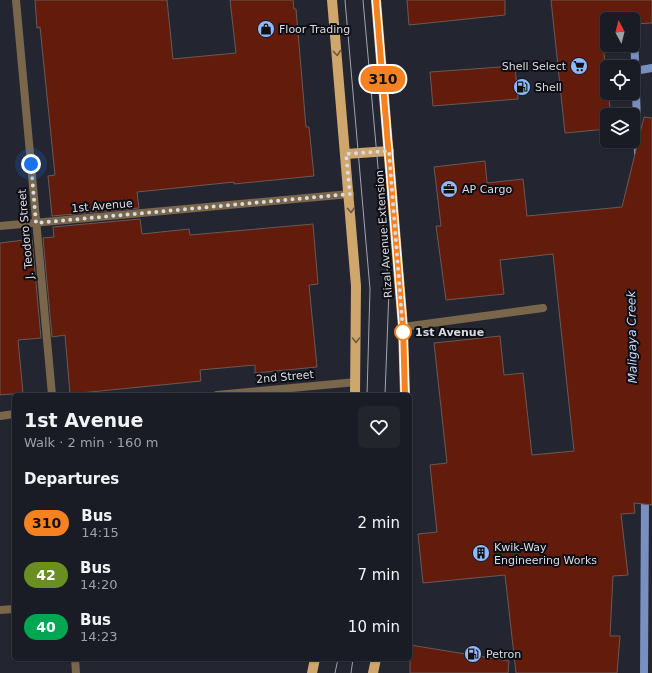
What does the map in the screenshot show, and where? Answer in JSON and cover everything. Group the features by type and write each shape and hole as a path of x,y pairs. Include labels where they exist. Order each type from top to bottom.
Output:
{"main road":[{"path":"332,0 350,194 356,286 355,393"},
{"name":"Rizal Avenue Extension","path":"376,0 403,327 405,393"},
{"path":"346,154 389,151"},
{"path":"312,673 315,661"},
{"path":"373,673 376,661"}],"street":[{"name":"J. Teodoro Street","path":"16,0 52,393"},
{"name":"1st Avenue","path":"0,226 350,194"},
{"path":"403,327 543,308"},
{"name":"2nd Street","path":"238,393 356,382"},
{"path":"0,416 12,414"},
{"path":"0,610 12,609"},
{"path":"75,661 76,673"}],"building":[{"path":"35,0 167,0 173,59 236,53 230,0 293,0 294,9 296,9 306,127 309,127 314,176 234,184 234,182 137,192 139,208 52,216 48,176 55,175 40,27 37,28"},
{"path":"407,0 505,0 505,15 409,25"},
{"path":"551,0 652,0 652,23 640,24 640,12 600,12 600,52 604,52 605,60 600,60 600,100 609,100 610,108 600,108 600,130 565,133"},
{"path":"515,66 518,99 433,106 430,72"},
{"path":"644,117 652,118 652,505 634,503 635,513 621,514 628,575 613,576 610,636 620,636 617,673 516,673 505,575 423,583 418,534 437,532 430,465 447,463 434,343 500,336 504,375 523,373 532,455 574,451 553,254 500,260 504,294 446,300 436,226 441,226 434,167 485,161 487,183 523,179 527,216 622,207 636,148 640,148 640,133"},
{"path":"140,219 142,234 189,229 190,235 313,224 318,284 309,285 317,367 255,373 255,365 200,370 201,381 70,393 65,335 52,337 43,238 54,237 53,227"},
{"path":"32,239 41,338 18,340 23,393 0,395 0,243"},
{"path":"412,645 509,661 508,673 410,673"}],"waterway":[{"name":"Maligaya Creek","path":"633,0 638,153"},
{"path":"640,70 652,68"},
{"name":"Maligaya Creek","path":"644,673 645,495"}],"tram line":[{"path":"345,0 370,289 367,393"},
{"path":"363,0 389,290 385,393"},
{"path":"335,673 338,661"},
{"path":"351,673 353,661"}],"bus line":[{"name":"310","path":"376,0 403,327 405,393"}],"place":[{"name":"Floor Trading","path":"266,29"},
{"name":"Shell Select","path":"579,66"},
{"name":"Shell","path":"522,87"},
{"name":"AP Cargo","path":"449,189"},
{"name":"1st Avenue","path":"403,332"},
{"name":"Kwik-Way Engineering Works","path":"481,553"},
{"name":"Petron","path":"473,654"}],"route":[{"path":"31,164 36,223 350,194 346,154 389,151 403,332"}]}
